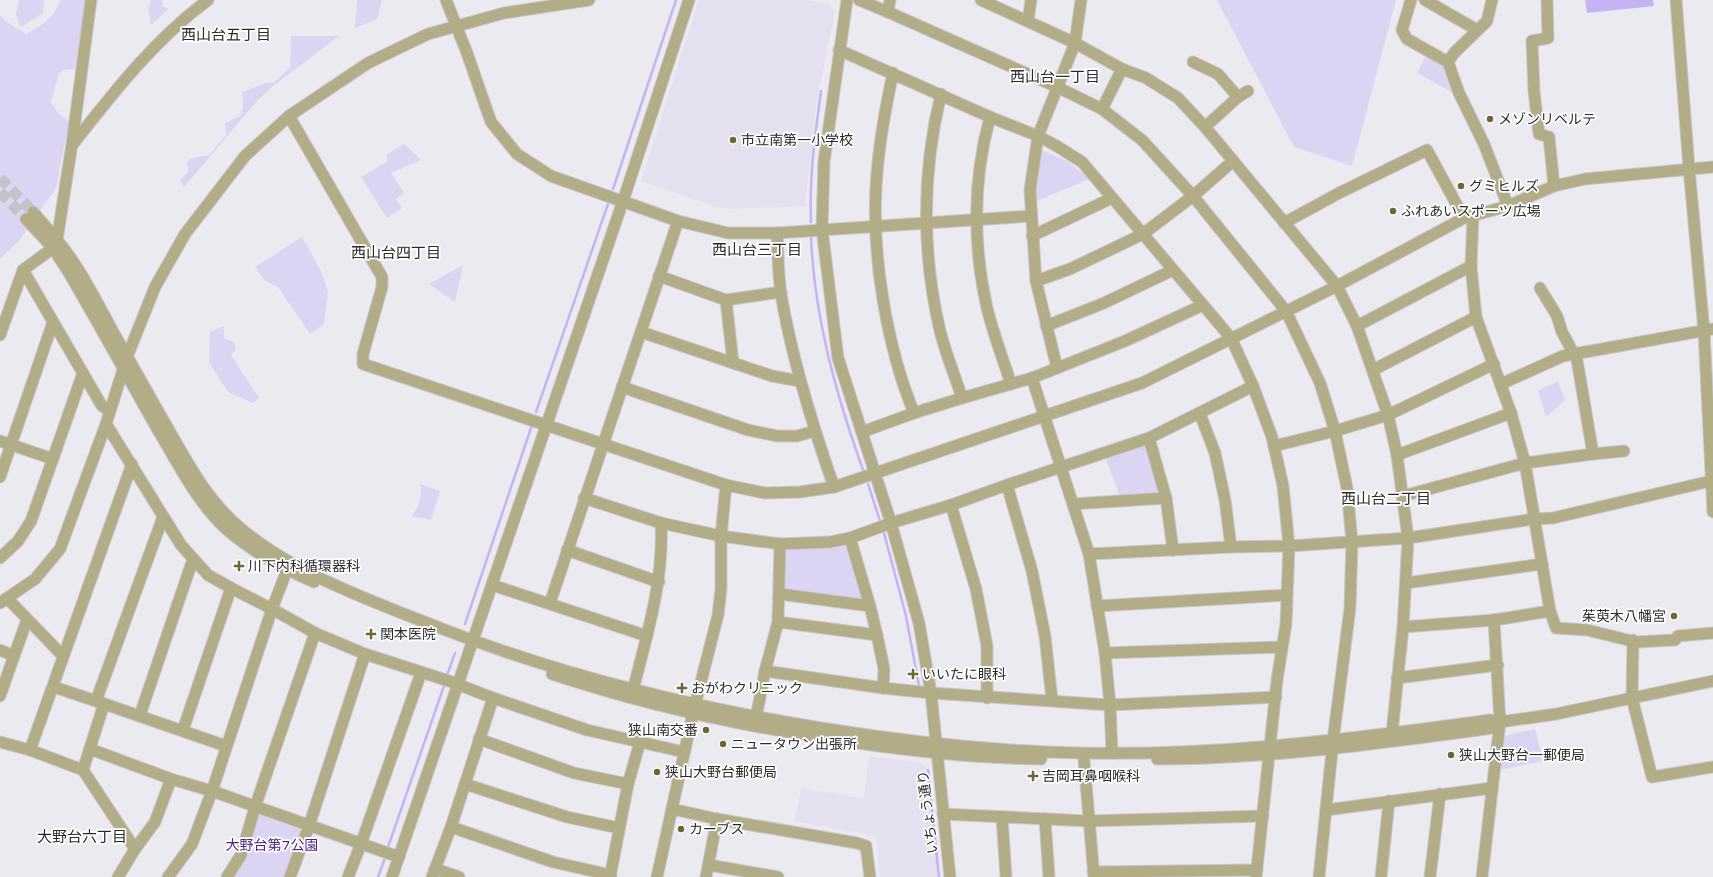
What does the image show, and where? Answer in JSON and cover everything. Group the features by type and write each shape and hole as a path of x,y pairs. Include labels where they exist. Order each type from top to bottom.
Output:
{"street":[{"path":"91,0 72,144 55,244 69,273 123,370 194,492 226,529 255,551 287,570 382,612 601,690 694,709 865,735 936,749 1001,758 1084,760 1198,759 1493,728 1500,722"},
{"path":"72,144 123,81 161,42 195,10 208,0"},
{"path":"446,0 467,53 491,122 518,154 551,176 678,221 728,233 777,233 877,225 1031,216"},
{"path":"63,656 27,620 4,600 36,579 60,549 106,424 127,357 155,287 185,234 245,156 289,116 368,63 428,34 504,13 589,0"},
{"path":"392,877 391,854 449,681 472,644 623,201 688,0"},
{"name":"いちょう通り","path":"847,0 824,162 822,229 838,358 891,523 919,623 931,693 950,877"},
{"path":"858,0 1057,87 1102,109 1142,140 1193,196 1286,311 1320,383 1335,431 1347,488 1352,542 1350,608 1333,745 1319,877"},
{"path":"888,12 890,0"},
{"path":"981,0 1075,43 1122,69 1146,78 1178,98 1233,160 1337,286 1357,326 1388,414 1397,455 1403,496 1408,538 1406,583 1392,733"},
{"path":"1028,21 1031,0"},
{"path":"1057,368 1036,281 1030,190 1038,136 1075,43 1081,0"},
{"path":"1411,0 1402,30 1403,34 1407,39 1448,62 1459,92 1484,144 1508,206"},
{"path":"1425,0 1477,30"},
{"path":"1448,62 1454,53 1487,21 1492,0"},
{"path":"1547,0 1548,38 1532,42 1539,134 1549,137 1554,186"},
{"path":"1676,0 1689,168 1708,330 1713,512"},
{"path":"839,50 990,117 1038,136 1056,145 1082,162 1231,338 1253,386 1272,437 1283,486 1289,546 1286,624 1277,680 1257,874 1093,875 1084,760"},
{"path":"1193,62 1218,74 1238,97"},
{"path":"1102,109 1122,69"},
{"path":"893,73 885,114 876,187 879,266 888,323 906,392 914,413"},
{"path":"1205,127 1238,97 1248,91"},
{"path":"941,94 935,119 929,166 926,222 929,271 941,333 962,398"},
{"path":"289,116 382,277 382,287 363,354 364,364 726,485 766,493 800,492 834,487 1142,383 1337,286 1469,216 1508,206 1554,186 1585,179 1713,166"},
{"path":"990,117 981,157 976,220 988,308 1011,384"},
{"path":"1284,223 1339,193 1427,150 1469,216 1471,266 1476,317 1511,413 1525,463 1550,611 1556,628 1587,630 1633,640 1636,642 1674,640 1678,636 1713,633"},
{"path":"1036,281 1070,269 1142,234 1193,196 1233,160"},
{"path":"1032,236 1112,198"},
{"path":"30,216 85,280 127,357 201,485 235,524 263,547 289,562 343,588 472,644 552,666 754,727 898,750 936,749 1112,753 1269,751"},
{"path":"550,603 678,221"},
{"path":"777,233 781,292 790,342 815,431 834,487"},
{"path":"0,336 23,270 55,244"},
{"path":"1357,326 1471,266"},
{"path":"23,270 102,406 110,411"},
{"path":"1046,326 1104,303 1173,270"},
{"path":"659,276 726,300 781,292"},
{"path":"1540,288 1557,316 1562,332 1577,360 1593,454"},
{"path":"726,300 733,363"},
{"path":"862,432 914,413 1032,378 1125,341 1203,305"},
{"path":"1373,370 1476,317"},
{"path":"0,477 5,443 53,322"},
{"path":"1501,384 1563,356 1708,330"},
{"path":"641,332 772,376 800,381"},
{"path":"1274,446 1335,431 1388,414 1494,364"},
{"path":"0,558 18,541 30,522 83,373"},
{"path":"1032,378 1089,554 1105,653 1110,705 1112,753"},
{"path":"584,498 661,523 752,542 780,544 830,542 850,538 891,523 951,505 1149,438 1200,414 1253,386"},
{"path":"622,387 748,430 777,436 797,436 815,431"},
{"path":"1397,455 1511,413"},
{"path":"1200,414 1215,452 1225,500 1232,547"},
{"path":"106,424 181,545 208,575 315,633 365,654 449,681 493,698 587,730 684,752"},
{"path":"1149,438 1166,498 1173,550"},
{"path":"5,443 53,459"},
{"path":"1403,496 1525,463 1624,451"},
{"path":"30,750 132,464"},
{"path":"1089,554 1232,547 1289,546 1408,538 1534,519 1553,518 1712,481"},
{"path":"657,877 694,709 718,615 721,589 721,536 726,485"},
{"path":"1007,485 1032,571 1045,636 1052,700"},
{"path":"1073,504 1166,498"},
{"path":"951,505 976,589 988,646 987,698"},
{"path":"83,770 90,748 100,702 163,517"},
{"path":"632,690 647,636 659,582 662,539 661,523"},
{"path":"850,538 877,635 884,669 883,688"},
{"path":"756,718 765,671 778,622 780,594 780,544"},
{"path":"567,550 659,582"},
{"path":"140,715 193,559"},
{"path":"1406,583 1542,564"},
{"path":"168,877 192,844 212,791 272,609 287,570"},
{"path":"492,585 647,636"},
{"path":"183,730 231,588"},
{"path":"780,594 870,606"},
{"path":"1097,606 1287,595"},
{"path":"1403,627 1494,620 1550,611"},
{"path":"0,696 27,620"},
{"path":"1482,877 1500,722 1498,665 1494,620"},
{"path":"778,622 877,635"},
{"path":"227,877 241,856 255,807 315,633"},
{"path":"1633,640 1632,698 1652,777 1713,767"},
{"path":"1105,653 1282,647"},
{"path":"0,650 14,656"},
{"path":"290,877 309,826 365,654"},
{"path":"1397,678 1498,665"},
{"path":"765,671 883,688 931,693 987,698 1052,700 1110,705 1276,697"},
{"path":"348,877 421,673"},
{"path":"1333,745 1392,733 1490,720 1500,722 1556,714 1713,681"},
{"path":"54,686 226,746"},
{"path":"459,877 434,873 451,827 493,698"},
{"path":"480,739 574,773 628,784"},
{"path":"0,742 30,750 83,770 134,849"},
{"path":"451,827 553,862 610,876 628,784 640,742"},
{"path":"90,748 171,779 212,791 391,854"},
{"path":"118,877 134,849 155,822 171,779"},
{"path":"465,784 567,817 619,828"},
{"path":"1326,810 1492,788"},
{"path":"1430,877 1440,794"},
{"path":"1381,877 1389,801"},
{"path":"672,809 717,819 857,842 866,846 870,877"},
{"path":"943,814 1088,821 1263,816"},
{"path":"1002,817 1006,877"},
{"path":"706,877 717,819"},
{"path":"1044,819 1049,877"},
{"path":"709,865 778,877"}],"shaded area":[{"name":"市立南第一小学校","path":"699,0 806,0 828,4 835,12 817,100 805,206 731,209 716,207 641,181"},
{"path":"1585,0 1653,0 1654,6 1587,13"},
{"path":"869,756 920,762 928,769 940,877 880,877 876,836 795,821 801,788 859,798 864,797"}],"green space":[{"path":"19,0 44,0 43,13 20,28 16,13"},
{"path":"60,0 88,0 78,68 64,70 59,73 51,102 58,113 69,122 56,188 19,241 0,259 0,15 4,20 26,34 38,28 51,17"},
{"path":"151,0 162,0 163,7 169,8 151,25 148,9"},
{"path":"357,0 382,0 377,19 355,28"},
{"path":"1217,0 1396,0 1352,166 1294,147"},
{"path":"291,36 339,36 273,86 258,100 184,187 180,180 188,172 187,161 197,157 209,155 226,135 225,123 240,116 243,108 242,92 266,83 274,82 290,68"},
{"path":"1426,56 1447,68 1452,92 1417,73"},
{"path":"404,144 421,160 391,173 404,193 396,199 402,208 387,218 361,177 388,161 386,155"},
{"path":"1039,149 1067,161 1090,179 1034,202"},
{"path":"302,237 321,271 328,291 324,324 310,334 278,287 265,281 255,267"},
{"path":"463,265 455,302 429,284"},
{"path":"224,326 224,338 234,342 236,349 231,355 259,398 253,403 228,392 209,362 210,332"},
{"path":"1558,381 1565,400 1546,417 1538,391"},
{"path":"1147,442 1159,495 1120,497 1105,456"},
{"path":"420,484 440,491 431,520 412,516 420,501"},
{"path":"844,543 847,544 866,604 784,592 784,557 788,548"},
{"path":"1535,729 1543,761 1499,770 1505,736"},
{"name":"大野台第7公園","path":"257,814 303,830 284,877 232,877"}],"waterway":[{"path":"613,189 676,0"},
{"path":"811,222 812,173 821,91"},
{"path":"536,412 609,201"},
{"path":"811,236 817,296 828,355 835,384 863,470"},
{"path":"465,624 532,425"},
{"path":"868,484 880,521"},
{"path":"884,533 906,616 919,686"},
{"path":"446,678 455,653"},
{"path":"387,850 445,683"},
{"path":"928,770 939,877"},
{"path":"378,877 386,855"}],"tunnel":[{"path":"0,178 33,212"},
{"path":"0,192 26,219"}],"place":[{"name":"メゾンリベルテ","path":"1490,119"},
{"name":"市立南第一小学校","path":"733,140"},
{"name":"グミヒルズ","path":"1461,186"},
{"name":"ふれあいスポーツ広場","path":"1393,211"},
{"name":"川下内科循環器科","path":"239,566"},
{"name":"茱萸木八幡宮","path":"1674,616"},
{"name":"関本医院","path":"371,634"},
{"name":"いいたに眼科","path":"913,674"},
{"name":"おがわクリニック","path":"682,688"},
{"name":"狭山南交番","path":"706,730"},
{"name":"ニュータウン出張所","path":"723,744"},
{"name":"狭山大野台一郵便局","path":"1451,755"},
{"name":"狭山大野台郵便局","path":"657,772"},
{"name":"吉岡耳鼻咽喉科","path":"1033,776"},
{"name":"カーブス","path":"681,829"}],"district":[{"name":"西山台五丁目","path":"226,35"},
{"name":"西山台一丁目","path":"1055,77"},
{"name":"西山台三丁目","path":"757,250"},
{"name":"西山台四丁目","path":"396,253"},
{"name":"西山台二丁目","path":"1386,499"},
{"name":"大野台六丁目","path":"82,837"}]}
